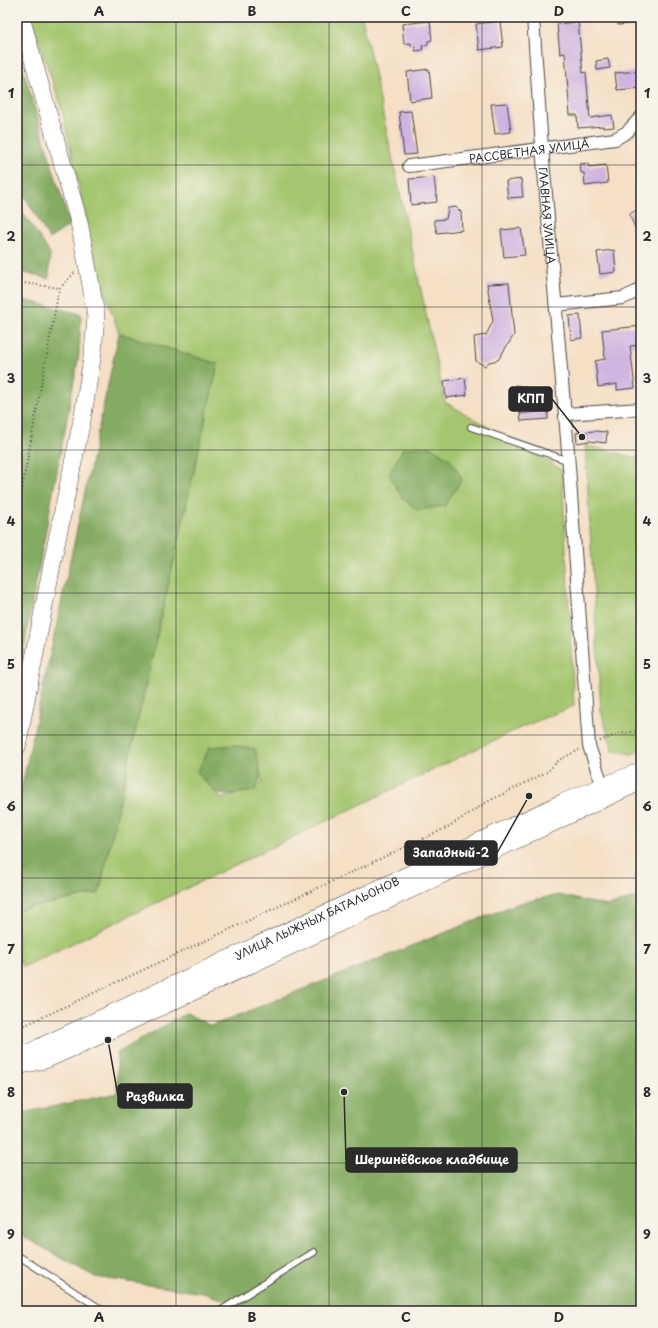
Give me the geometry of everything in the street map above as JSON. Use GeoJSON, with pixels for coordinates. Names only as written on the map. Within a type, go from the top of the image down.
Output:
{"type":"FeatureCollection","features":[{"type":"Feature","properties":{"kind":"main road"},"geometry":{"type":"LineString","coordinates":[[17,747],[53,559],[83,415],[93,352],[96,316],[79,222],[21,17]]}},
{"type":"Feature","properties":{"kind":"main road","name":"УЛИЦА ЛЫЖНЫХ БАТАЛЬОНОВ"},"geometry":{"type":"LineString","coordinates":[[17,1066],[45,1060],[98,1036],[604,792],[641,771]]}},
{"type":"Feature","properties":{"kind":"main road","name":"УЛИЦА ЛЫЖНЫХ БАТАЛЬОНОВ"},"geometry":{"type":"LineString","coordinates":[[17,1060],[40,1047],[564,802],[641,781]]}},
{"type":"Feature","properties":{"kind":"street","name":"ГЛАВНАЯ УЛИЦА"},"geometry":{"type":"LineString","coordinates":[[533,17],[542,148],[569,461],[589,746],[604,792]]}},
{"type":"Feature","properties":{"kind":"street","name":"РАССВЕТНАЯ УЛИЦА"},"geometry":{"type":"LineString","coordinates":[[409,166],[615,139],[627,132],[641,117]]}},
{"type":"Feature","properties":{"kind":"street"},"geometry":{"type":"LineString","coordinates":[[556,305],[623,298],[638,291],[641,287]]}},
{"type":"Feature","properties":{"kind":"street"},"geometry":{"type":"LineString","coordinates":[[565,414],[641,409]]}},
{"type":"Feature","properties":{"kind":"lane"},"geometry":{"type":"LineString","coordinates":[[471,427],[569,461]]}},
{"type":"Feature","properties":{"kind":"lane"},"geometry":{"type":"LineString","coordinates":[[220,1311],[314,1252]]}},
{"type":"Feature","properties":{"kind":"lane"},"geometry":{"type":"LineString","coordinates":[[17,1255],[104,1311]]}},
{"type":"Feature","properties":{"kind":"path"},"geometry":{"type":"LineString","coordinates":[[17,516],[59,288],[74,272],[87,265]]}},
{"type":"Feature","properties":{"kind":"path"},"geometry":{"type":"LineString","coordinates":[[17,282],[59,288]]}},
{"type":"Feature","properties":{"kind":"path"},"geometry":{"type":"LineString","coordinates":[[17,1029],[448,827],[487,802],[547,772]]}},
{"type":"Feature","properties":{"kind":"green space"},"geometry":{"type":"Polygon","coordinates":[[[30,17],[362,17],[445,402],[562,470],[574,706],[522,727],[23,967],[17,957],[17,910],[99,893],[218,364],[119,333],[99,276],[61,106],[30,17]],[[219,752],[202,779],[222,799],[263,782],[242,754],[219,752]]]}},
{"type":"Feature","properties":{"kind":"green space"},"geometry":{"type":"Polygon","coordinates":[[[17,49],[70,225],[49,239],[17,182],[17,49]]]}},
{"type":"Feature","properties":{"kind":"green space"},"geometry":{"type":"Polygon","coordinates":[[[17,204],[50,253],[49,279],[17,271],[17,204]]]}},
{"type":"Feature","properties":{"kind":"green space"},"geometry":{"type":"Polygon","coordinates":[[[17,298],[81,314],[79,355],[17,683],[17,298]]]}},
{"type":"Feature","properties":{"kind":"green space"},"geometry":{"type":"Polygon","coordinates":[[[119,333],[218,364],[99,893],[17,910],[17,809],[119,333]]]}},
{"type":"Feature","properties":{"kind":"green space"},"geometry":{"type":"Polygon","coordinates":[[[585,445],[641,459],[641,750],[632,754],[613,751],[601,711],[585,445]]]}},
{"type":"Feature","properties":{"kind":"green space"},"geometry":{"type":"Polygon","coordinates":[[[431,447],[450,459],[462,479],[445,506],[418,510],[403,499],[389,475],[403,448],[431,447]]]}},
{"type":"Feature","properties":{"kind":"green space"},"geometry":{"type":"Polygon","coordinates":[[[234,745],[255,749],[261,775],[255,791],[225,795],[214,791],[197,772],[210,747],[234,745]]]}},
{"type":"Feature","properties":{"kind":"green space"},"geometry":{"type":"Polygon","coordinates":[[[558,895],[607,906],[641,896],[641,1311],[251,1311],[249,1308],[203,1293],[95,1277],[17,1233],[17,1114],[117,1093],[117,1053],[186,1013],[211,1026],[519,903],[558,895]]]}},
{"type":"Feature","properties":{"kind":"building"},"geometry":{"type":"Polygon","coordinates":[[[617,17],[641,17],[641,23],[618,25],[617,17]]]}},
{"type":"Feature","properties":{"kind":"building"},"geometry":{"type":"Polygon","coordinates":[[[430,21],[432,40],[428,41],[428,45],[422,46],[423,50],[415,51],[415,46],[411,47],[411,43],[404,44],[402,24],[430,21]]]}},
{"type":"Feature","properties":{"kind":"building"},"geometry":{"type":"Polygon","coordinates":[[[500,21],[503,47],[479,50],[476,24],[500,21]]]}},
{"type":"Feature","properties":{"kind":"building"},"geometry":{"type":"Polygon","coordinates":[[[578,22],[583,73],[586,72],[590,118],[612,115],[614,127],[603,128],[603,126],[578,128],[577,115],[570,115],[565,53],[560,54],[557,24],[578,22]]]}},
{"type":"Feature","properties":{"kind":"building"},"geometry":{"type":"Polygon","coordinates":[[[608,59],[610,68],[597,70],[596,61],[608,59]]]}},
{"type":"Feature","properties":{"kind":"building"},"geometry":{"type":"Polygon","coordinates":[[[429,69],[432,98],[410,101],[407,72],[429,69]]]}},
{"type":"Feature","properties":{"kind":"building"},"geometry":{"type":"Polygon","coordinates":[[[641,71],[641,88],[617,90],[615,73],[641,71]]]}},
{"type":"Feature","properties":{"kind":"building"},"geometry":{"type":"Polygon","coordinates":[[[507,103],[511,132],[495,134],[491,104],[507,103]]]}},
{"type":"Feature","properties":{"kind":"building"},"geometry":{"type":"Polygon","coordinates":[[[411,111],[417,154],[404,155],[399,112],[411,111]]]}},
{"type":"Feature","properties":{"kind":"building"},"geometry":{"type":"Polygon","coordinates":[[[588,163],[589,167],[606,165],[608,183],[585,186],[584,173],[581,173],[580,164],[588,163]]]}},
{"type":"Feature","properties":{"kind":"building"},"geometry":{"type":"Polygon","coordinates":[[[434,177],[437,202],[411,205],[409,179],[434,177]]]}},
{"type":"Feature","properties":{"kind":"building"},"geometry":{"type":"Polygon","coordinates":[[[521,179],[523,197],[508,198],[506,181],[521,179]]]}},
{"type":"Feature","properties":{"kind":"building"},"geometry":{"type":"Polygon","coordinates":[[[456,207],[461,212],[462,230],[437,233],[434,220],[446,219],[448,208],[456,207]]]}},
{"type":"Feature","properties":{"kind":"building"},"geometry":{"type":"Polygon","coordinates":[[[641,208],[641,241],[629,214],[641,208]]]}},
{"type":"Feature","properties":{"kind":"building"},"geometry":{"type":"Polygon","coordinates":[[[521,228],[525,255],[504,257],[501,230],[521,228]]]}},
{"type":"Feature","properties":{"kind":"building"},"geometry":{"type":"Polygon","coordinates":[[[614,250],[616,272],[600,274],[597,252],[614,250]]]}},
{"type":"Feature","properties":{"kind":"building"},"geometry":{"type":"Polygon","coordinates":[[[509,283],[514,335],[498,360],[489,362],[485,366],[476,361],[474,337],[486,335],[493,321],[487,284],[509,283]]]}},
{"type":"Feature","properties":{"kind":"building"},"geometry":{"type":"Polygon","coordinates":[[[580,315],[582,338],[571,340],[569,316],[580,315]]]}},
{"type":"Feature","properties":{"kind":"building"},"geometry":{"type":"Polygon","coordinates":[[[641,326],[641,345],[630,346],[635,388],[617,390],[617,384],[598,387],[595,361],[605,359],[602,330],[641,326]]]}},
{"type":"Feature","properties":{"kind":"building"},"geometry":{"type":"Polygon","coordinates":[[[465,378],[467,395],[446,398],[444,381],[465,378]]]}},
{"type":"Feature","properties":{"kind":"building"},"geometry":{"type":"Polygon","coordinates":[[[515,385],[526,387],[530,390],[532,395],[520,414],[519,403],[510,395],[510,391],[515,385]]]}},
{"type":"Feature","properties":{"kind":"building"},"geometry":{"type":"Polygon","coordinates":[[[548,411],[548,419],[521,421],[520,414],[548,411]]]}},
{"type":"Feature","properties":{"kind":"building"},"geometry":{"type":"Polygon","coordinates":[[[594,431],[607,432],[606,443],[589,441],[577,443],[576,433],[594,431]]]}},
{"type":"Feature","properties":{"kind":"place","name":"КПП"},"geometry":{"type":"Point","coordinates":[582,437]}},
{"type":"Feature","properties":{"kind":"place","name":"Западный-2"},"geometry":{"type":"Point","coordinates":[529,796]}},
{"type":"Feature","properties":{"kind":"place","name":"Развилка"},"geometry":{"type":"Point","coordinates":[108,1040]}},
{"type":"Feature","properties":{"kind":"place","name":"Шершнёвское кладбище"},"geometry":{"type":"Point","coordinates":[344,1092]}}]}
